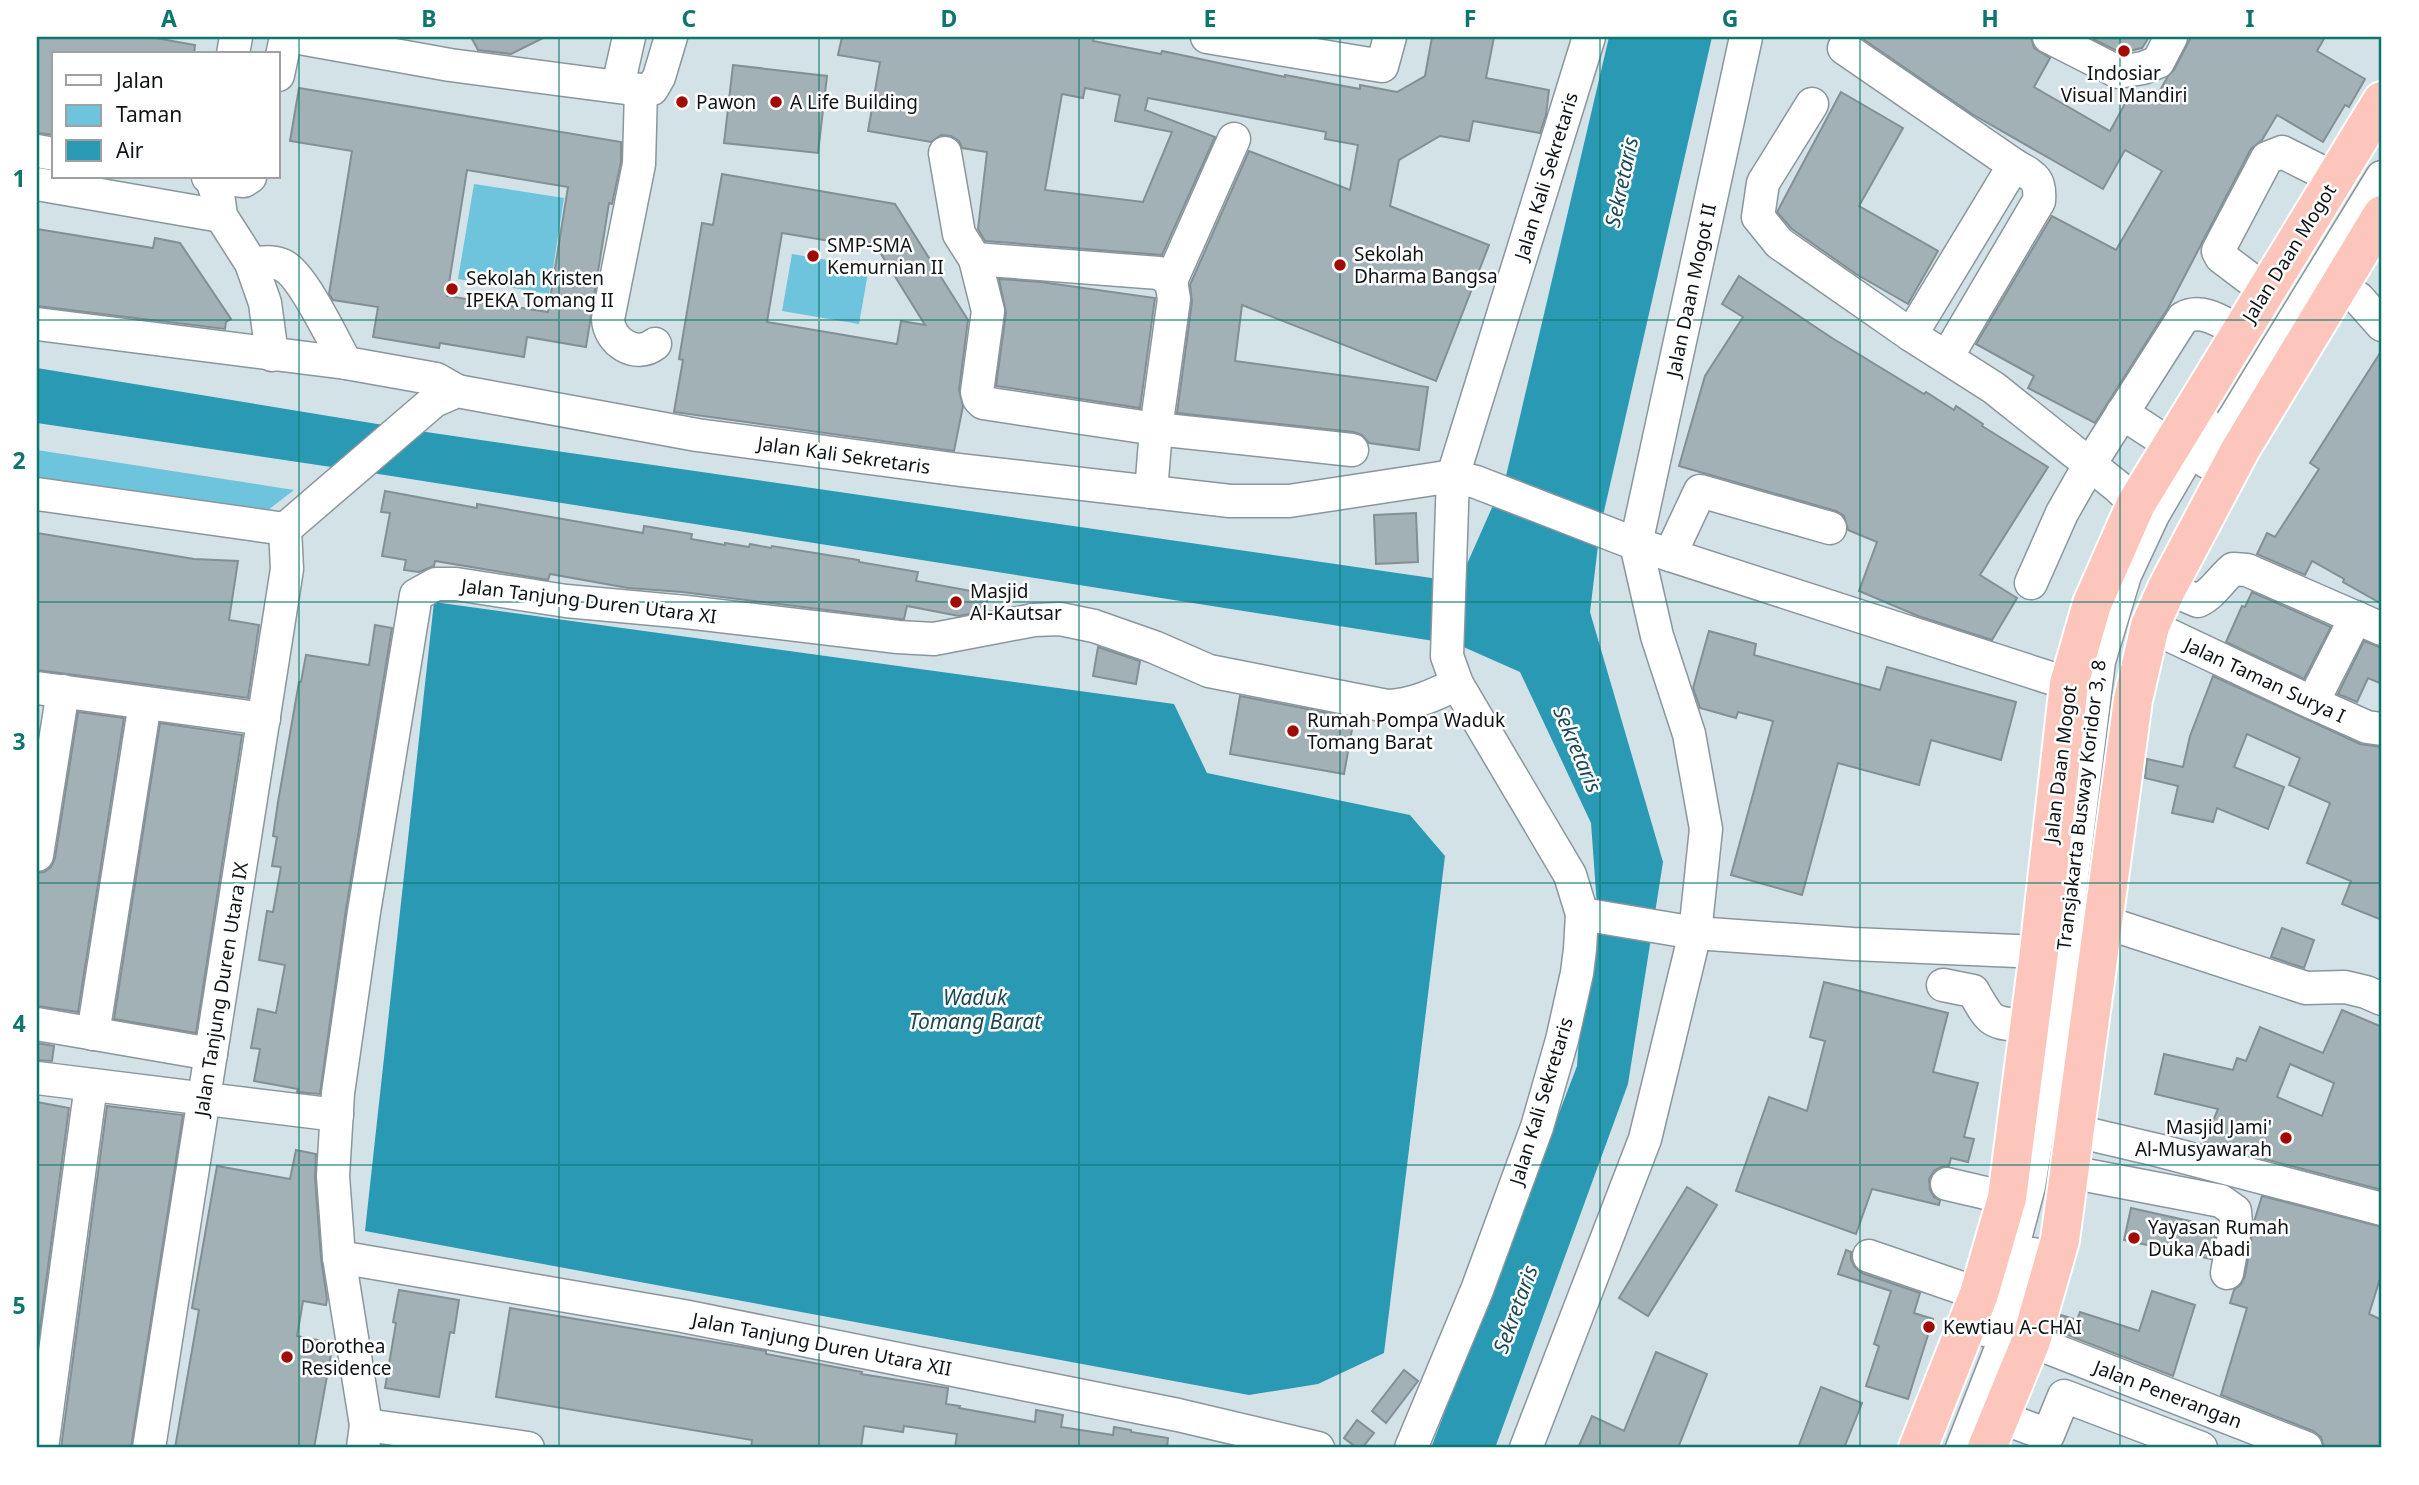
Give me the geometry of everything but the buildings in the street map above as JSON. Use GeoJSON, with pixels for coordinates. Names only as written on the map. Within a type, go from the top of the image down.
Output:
{"type":"FeatureCollection","features":[{"type":"Feature","properties":{"kind":"highway","name":"Jalan Daan Mogot"},"geometry":{"type":"LineString","coordinates":[[1918,1448],[1979,1294],[2007,1198],[2039,952],[2069,684],[2092,604],[2136,505],[2382,101]]}},
{"type":"Feature","properties":{"kind":"highway"},"geometry":{"type":"LineString","coordinates":[[1994,1432],[2031,1340],[2060,1240],[2133,700],[2150,626],[2167,588],[2240,450],[2382,215]]}},
{"type":"Feature","properties":{"kind":"street"},"geometry":{"type":"LineString","coordinates":[[280,66],[286,37]]}},
{"type":"Feature","properties":{"kind":"street"},"geometry":{"type":"LineString","coordinates":[[294,37],[444,51],[629,88],[652,89],[659,77],[671,37]]}},
{"type":"Feature","properties":{"kind":"street"},"geometry":{"type":"LineString","coordinates":[[629,37],[629,88],[639,164],[608,329],[611,335],[632,349],[649,349],[655,344]]}},
{"type":"Feature","properties":{"kind":"street"},"geometry":{"type":"LineString","coordinates":[[1207,37],[1382,66],[1390,37]]}},
{"type":"Feature","properties":{"kind":"street","name":"Jalan Kali Sekretaris"},"geometry":{"type":"LineString","coordinates":[[1411,1448],[1477,1290],[1537,1127],[1574,990],[1584,914],[1570,875],[1452,670],[1450,550],[1465,479],[1589,37]]}},
{"type":"Feature","properties":{"kind":"street","name":"Jalan Daan Mogot II"},"geometry":{"type":"LineString","coordinates":[[1626,540],[1746,37]]}},
{"type":"Feature","properties":{"kind":"street"},"geometry":{"type":"LineString","coordinates":[[2049,37],[2118,72],[2143,68],[2158,62],[2171,37]]}},
{"type":"Feature","properties":{"kind":"street"},"geometry":{"type":"LineString","coordinates":[[1844,48],[2034,177],[2040,188],[2039,201],[1947,358]]}},
{"type":"Feature","properties":{"kind":"street"},"geometry":{"type":"LineString","coordinates":[[1812,104],[1763,183],[1758,217],[1779,243],[1911,335],[1994,388],[2090,464],[2136,505]]}},
{"type":"Feature","properties":{"kind":"street","name":"Transjakarta Busway Koridor 3, 8"},"geometry":{"type":"LineString","coordinates":[[1938,1448],[2004,1280],[2029,1186],[2048,1068],[2093,696],[2112,613],[2125,575],[2154,515],[2226,390],[2382,134]]}},
{"type":"Feature","properties":{"kind":"street"},"geometry":{"type":"LineString","coordinates":[[1151,492],[1156,429],[1174,299],[1171,281],[1234,139]]}},
{"type":"Feature","properties":{"kind":"street"},"geometry":{"type":"LineString","coordinates":[[2266,291],[2221,257],[2218,251],[2267,158],[2282,152],[2316,169],[2333,182]]}},
{"type":"Feature","properties":{"kind":"street"},"geometry":{"type":"LineString","coordinates":[[945,153],[959,234],[975,259],[988,311],[977,392],[983,403],[1156,429],[1352,450]]}},
{"type":"Feature","properties":{"kind":"street"},"geometry":{"type":"LineString","coordinates":[[1911,335],[2014,165]]}},
{"type":"Feature","properties":{"kind":"street","name":"Transjakarta Busway Koridor 3, 8"},"geometry":{"type":"LineString","coordinates":[[1962,1448],[2022,1295],[2039,1229],[2057,1121],[2108,726],[2120,654],[2133,610],[2186,498],[2382,177]]}},
{"type":"Feature","properties":{"kind":"street"},"geometry":{"type":"LineString","coordinates":[[210,178],[219,201],[221,216],[251,263],[265,303],[272,355]]}},
{"type":"Feature","properties":{"kind":"street"},"geometry":{"type":"LineString","coordinates":[[218,178],[244,181],[248,178]]}},
{"type":"Feature","properties":{"kind":"street"},"geometry":{"type":"LineString","coordinates":[[37,184],[221,216]]}},
{"type":"Feature","properties":{"kind":"street"},"geometry":{"type":"LineString","coordinates":[[975,259],[1159,273],[1171,281]]}},
{"type":"Feature","properties":{"kind":"street"},"geometry":{"type":"LineString","coordinates":[[251,263],[271,262],[284,266],[300,283],[346,363]]}},
{"type":"Feature","properties":{"kind":"street"},"geometry":{"type":"LineString","coordinates":[[2339,287],[2358,298],[2382,325]]}},
{"type":"Feature","properties":{"kind":"street"},"geometry":{"type":"LineString","coordinates":[[2031,583],[2062,513],[2180,322],[2186,316],[2203,314],[2241,332]]}},
{"type":"Feature","properties":{"kind":"street","name":"Jalan Kali Sekretaris"},"geometry":{"type":"LineString","coordinates":[[37,324],[346,363],[436,379],[446,396],[697,435],[960,470],[1230,501],[1289,501],[1465,479]]}},
{"type":"Feature","properties":{"kind":"street"},"geometry":{"type":"LineString","coordinates":[[37,494],[289,526],[446,396]]}},
{"type":"Feature","properties":{"kind":"street"},"geometry":{"type":"LineString","coordinates":[[2122,413],[2171,445]]}},
{"type":"Feature","properties":{"kind":"street"},"geometry":{"type":"LineString","coordinates":[[1465,479],[1670,555],[2069,684]]}},
{"type":"Feature","properties":{"kind":"street"},"geometry":{"type":"LineString","coordinates":[[1670,555],[1700,491],[1830,528]]}},
{"type":"Feature","properties":{"kind":"street","name":"Jalan Tanjung Duren Utara IX"},"geometry":{"type":"LineString","coordinates":[[149,1448],[287,569],[289,526]]}},
{"type":"Feature","properties":{"kind":"street"},"geometry":{"type":"LineString","coordinates":[[1526,1448],[1645,1139],[1695,933],[1706,829],[1689,734],[1626,540]]}},
{"type":"Feature","properties":{"kind":"street"},"geometry":{"type":"LineString","coordinates":[[2167,588],[2197,601],[2205,598],[2233,569],[2247,570],[2369,623],[2320,688]]}},
{"type":"Feature","properties":{"kind":"street","name":"Jalan Tanjung Duren Utara XI"},"geometry":{"type":"LineString","coordinates":[[364,1437],[339,1257],[333,1176],[338,1093],[364,912],[416,595],[425,588],[436,584],[456,584],[566,601],[685,612],[898,638],[934,639],[1034,620],[1060,619],[1094,626],[1154,646],[1209,671],[1387,706],[1405,706],[1431,696],[1452,670]]}},
{"type":"Feature","properties":{"kind":"street","name":"Jalan Taman Surya I"},"geometry":{"type":"LineString","coordinates":[[2150,626],[2367,727],[2382,729]]}},
{"type":"Feature","properties":{"kind":"street"},"geometry":{"type":"LineString","coordinates":[[37,855],[50,690],[264,719]]}},
{"type":"Feature","properties":{"kind":"street"},"geometry":{"type":"LineString","coordinates":[[93,1034],[145,703]]}},
{"type":"Feature","properties":{"kind":"street"},"geometry":{"type":"LineString","coordinates":[[1584,914],[1695,933],[1853,944],[2039,952]]}},
{"type":"Feature","properties":{"kind":"street"},"geometry":{"type":"LineString","coordinates":[[2104,922],[2306,988],[2345,987],[2382,999]]}},
{"type":"Feature","properties":{"kind":"street"},"geometry":{"type":"LineString","coordinates":[[1943,985],[1973,991],[1989,1018],[1995,1022],[2029,1027]]}},
{"type":"Feature","properties":{"kind":"street"},"geometry":{"type":"LineString","coordinates":[[37,1024],[211,1054]]}},
{"type":"Feature","properties":{"kind":"street"},"geometry":{"type":"LineString","coordinates":[[37,1078],[337,1115]]}},
{"type":"Feature","properties":{"kind":"street"},"geometry":{"type":"LineString","coordinates":[[41,1448],[91,1085]]}},
{"type":"Feature","properties":{"kind":"street"},"geometry":{"type":"LineString","coordinates":[[2076,1131],[2382,1209]]}},
{"type":"Feature","properties":{"kind":"street"},"geometry":{"type":"LineString","coordinates":[[2070,1172],[2221,1201],[2235,1211],[2236,1224],[2227,1273]]}},
{"type":"Feature","properties":{"kind":"street"},"geometry":{"type":"LineString","coordinates":[[1947,1184],[2007,1198]]}},
{"type":"Feature","properties":{"kind":"street"},"geometry":{"type":"LineString","coordinates":[[1869,1256],[1979,1294]]}},
{"type":"Feature","properties":{"kind":"street","name":"Jalan Tanjung Duren Utara XII"},"geometry":{"type":"LineString","coordinates":[[339,1257],[710,1322],[1178,1415],[1309,1447]]}},
{"type":"Feature","properties":{"kind":"street","name":"Jalan Penerangan"},"geometry":{"type":"LineString","coordinates":[[2031,1340],[2306,1448]]}},
{"type":"Feature","properties":{"kind":"street"},"geometry":{"type":"LineString","coordinates":[[1994,1432],[2048,1435],[2064,1396],[2201,1448]]}},
{"type":"Feature","properties":{"kind":"street"},"geometry":{"type":"LineString","coordinates":[[364,1437],[528,1448]]}},
{"type":"Feature","properties":{"kind":"green space"},"geometry":{"type":"Polygon","coordinates":[[[474,184],[564,198],[549,294],[458,279],[474,184]]]}},
{"type":"Feature","properties":{"kind":"green space"},"geometry":{"type":"Polygon","coordinates":[[[792,254],[869,267],[859,324],[782,311],[792,254]]]}},
{"type":"Feature","properties":{"kind":"green space"},"geometry":{"type":"Polygon","coordinates":[[[37,450],[294,490],[263,514],[37,479],[37,450]]]}},
{"type":"Feature","properties":{"kind":"water","name":"Sekretaris"},"geometry":{"type":"Polygon","coordinates":[[[1609,37],[1712,37],[1600,529],[1590,612],[1663,862],[1628,1084],[1495,1448],[1431,1448],[1577,1066],[1581,1010],[1597,906],[1591,823],[1520,672],[1459,645],[385,475],[37,423],[37,368],[426,432],[1459,582],[1506,476],[1609,37]]]}},
{"type":"Feature","properties":{"kind":"water","name":"Waduk Tomang Barat"},"geometry":{"type":"Polygon","coordinates":[[[434,602],[1174,704],[1207,773],[1410,815],[1445,856],[1384,1353],[1318,1384],[1249,1395],[365,1231],[434,602]]]}},
{"type":"Feature","properties":{"kind":"place","name":"Indosiar Visual Mandiri"},"geometry":{"type":"Point","coordinates":[2124,51]}},
{"type":"Feature","properties":{"kind":"place","name":"Pawon"},"geometry":{"type":"Point","coordinates":[682,102]}},
{"type":"Feature","properties":{"kind":"place","name":"A Life Building"},"geometry":{"type":"Point","coordinates":[776,102]}},
{"type":"Feature","properties":{"kind":"place","name":"SMP-SMA Kemurnian II"},"geometry":{"type":"Point","coordinates":[813,256]}},
{"type":"Feature","properties":{"kind":"place","name":"Sekolah Dharma Bangsa"},"geometry":{"type":"Point","coordinates":[1340,265]}},
{"type":"Feature","properties":{"kind":"place","name":"Sekolah Kristen IPEKA Tomang II"},"geometry":{"type":"Point","coordinates":[452,289]}},
{"type":"Feature","properties":{"kind":"place","name":"Masjid Al-Kautsar"},"geometry":{"type":"Point","coordinates":[956,602]}},
{"type":"Feature","properties":{"kind":"place","name":"Rumah Pompa Waduk Tomang Barat"},"geometry":{"type":"Point","coordinates":[1293,731]}},
{"type":"Feature","properties":{"kind":"place","name":"Masjid Jami' Al-Musyawarah"},"geometry":{"type":"Point","coordinates":[2286,1138]}},
{"type":"Feature","properties":{"kind":"place","name":"Yayasan Rumah Duka Abadi"},"geometry":{"type":"Point","coordinates":[2134,1238]}},
{"type":"Feature","properties":{"kind":"place","name":"Kewtiau A-CHAI"},"geometry":{"type":"Point","coordinates":[1929,1327]}},
{"type":"Feature","properties":{"kind":"place","name":"Dorothea Residence"},"geometry":{"type":"Point","coordinates":[287,1357]}}]}
